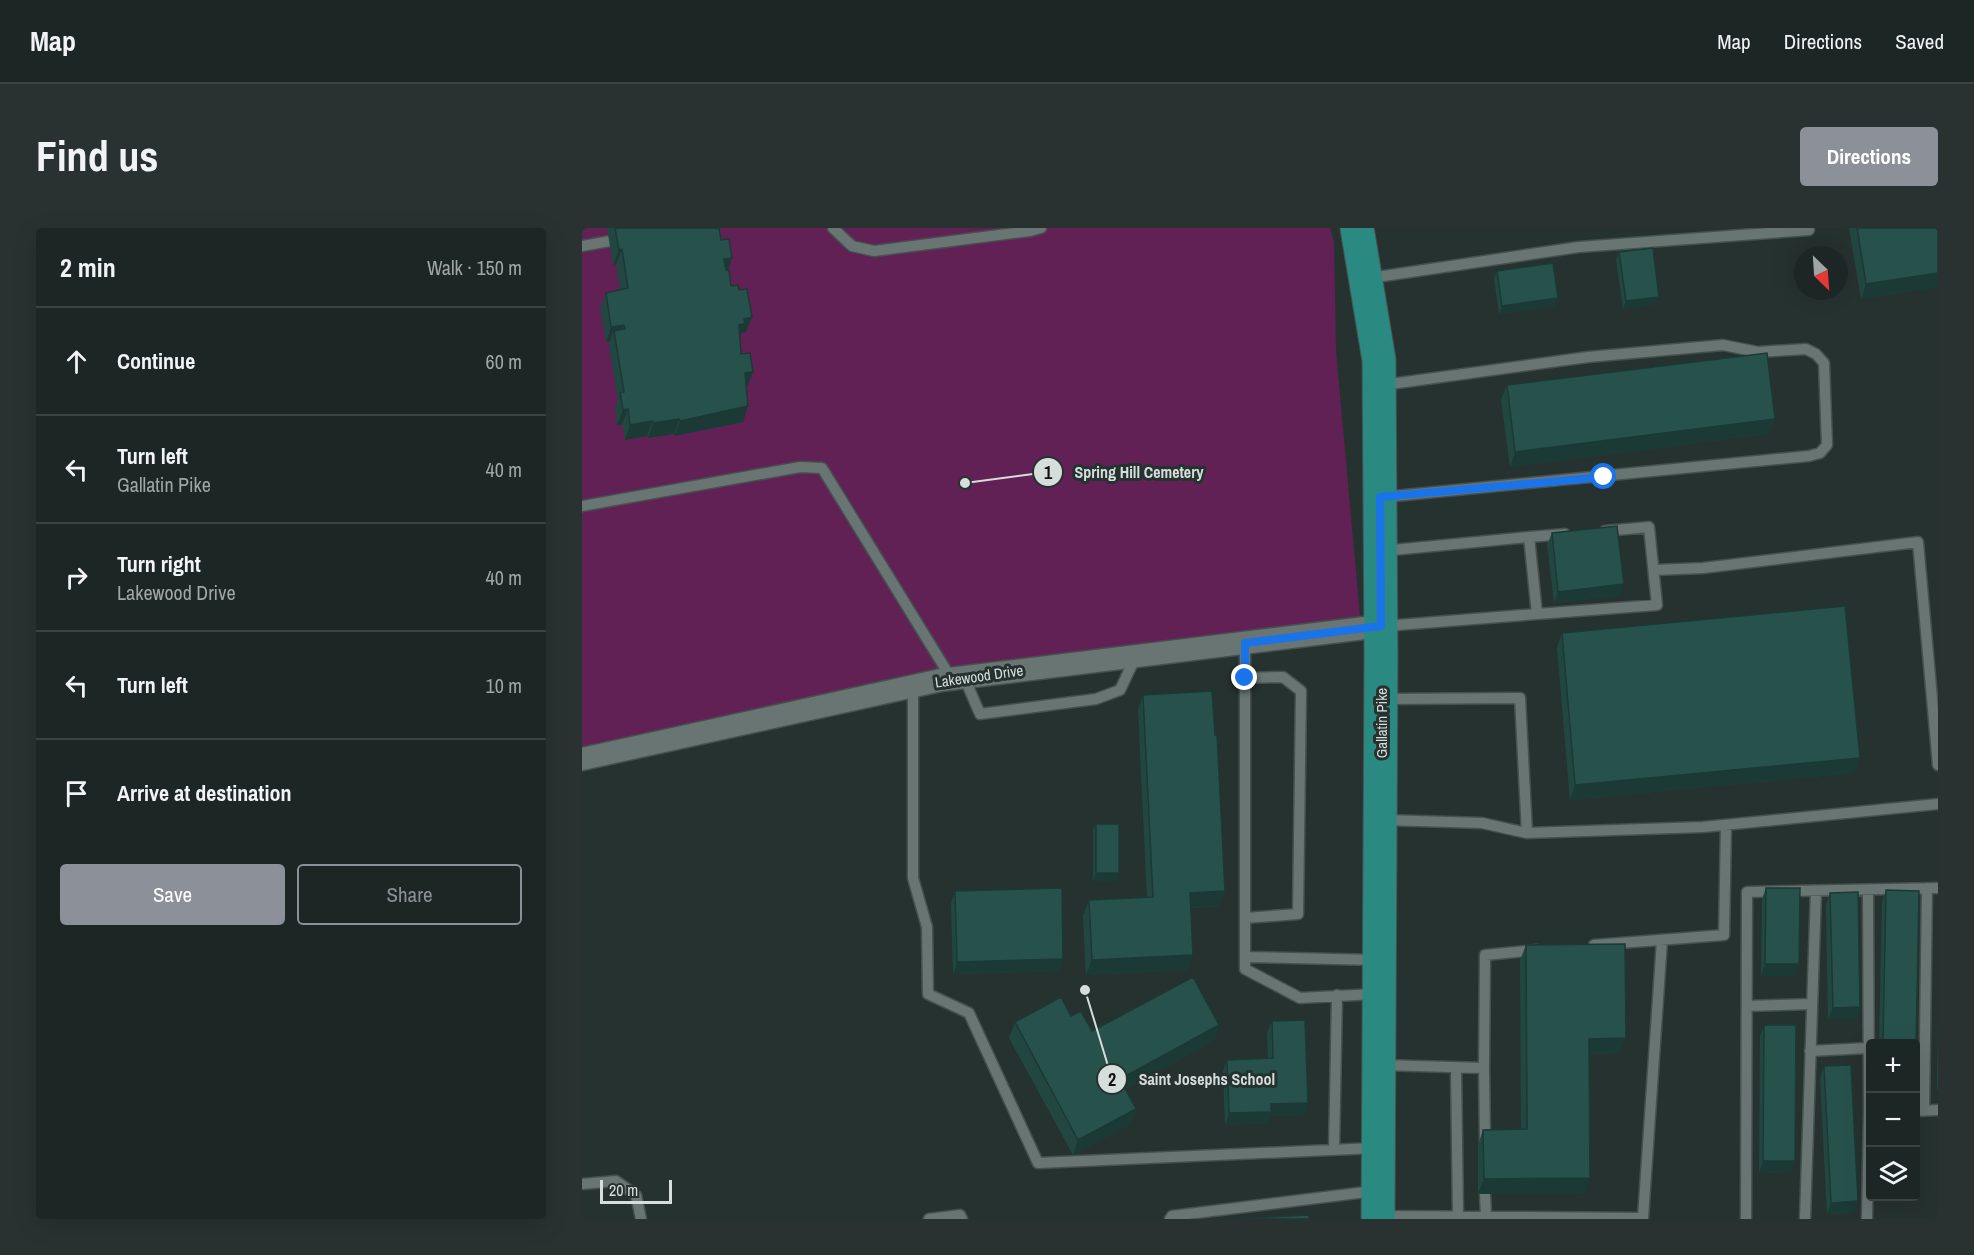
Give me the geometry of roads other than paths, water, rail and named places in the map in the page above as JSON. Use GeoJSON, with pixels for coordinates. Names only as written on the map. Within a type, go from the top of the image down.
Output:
{"type":"FeatureCollection","features":[{"type":"Feature","properties":{"kind":"main road","name":"Gallatin Pike"},"geometry":{"type":"LineString","coordinates":[[1357,228],[1379,360],[1380,385],[1378,1209]]}},
{"type":"Feature","properties":{"kind":"street","name":"Lakewood Drive"},"geometry":{"type":"LineString","coordinates":[[582,759],[957,678],[1381,626]]}},
{"type":"Feature","properties":{"kind":"lane"},"geometry":{"type":"LineString","coordinates":[[832,228],[852,246],[874,251],[1041,228]]}},
{"type":"Feature","properties":{"kind":"lane"},"geometry":{"type":"LineString","coordinates":[[1366,279],[1579,247],[1809,230]]}},
{"type":"Feature","properties":{"kind":"lane"},"geometry":{"type":"LineString","coordinates":[[582,246],[632,237]]}},
{"type":"Feature","properties":{"kind":"lane"},"geometry":{"type":"LineString","coordinates":[[1380,385],[1588,357],[1723,345],[1758,352],[1806,349],[1816,354],[1824,363],[1827,445],[1820,453],[1809,456],[1380,497]]}},
{"type":"Feature","properties":{"kind":"lane"},"geometry":{"type":"LineString","coordinates":[[582,506],[800,467],[822,468],[980,714],[1096,699],[1120,690],[1136,656]]}},
{"type":"Feature","properties":{"kind":"lane"},"geometry":{"type":"LineString","coordinates":[[1381,551],[1649,527],[1657,605],[1381,626]]}},
{"type":"Feature","properties":{"kind":"lane"},"geometry":{"type":"LineString","coordinates":[[1529,537],[1538,614]]}},
{"type":"Feature","properties":{"kind":"lane"},"geometry":{"type":"LineString","coordinates":[[1654,570],[1703,567],[1918,542],[1938,765]]}},
{"type":"Feature","properties":{"kind":"lane"},"geometry":{"type":"LineString","coordinates":[[1245,643],[1245,969],[1300,998],[1379,993]]}},
{"type":"Feature","properties":{"kind":"lane"},"geometry":{"type":"LineString","coordinates":[[1245,678],[1283,677],[1301,691],[1298,914],[1245,918]]}},
{"type":"Feature","properties":{"kind":"lane"},"geometry":{"type":"LineString","coordinates":[[913,687],[913,878],[927,927],[928,994],[969,1013],[1038,1163],[1378,1148]]}},
{"type":"Feature","properties":{"kind":"lane"},"geometry":{"type":"LineString","coordinates":[[1381,699],[1520,698],[1527,833]]}},
{"type":"Feature","properties":{"kind":"lane"},"geometry":{"type":"LineString","coordinates":[[1380,820],[1482,823],[1527,833],[1726,825],[1938,804]]}},
{"type":"Feature","properties":{"kind":"lane"},"geometry":{"type":"LineString","coordinates":[[1588,946],[1724,935],[1726,825]]}},
{"type":"Feature","properties":{"kind":"lane"},"geometry":{"type":"LineString","coordinates":[[1746,1219],[1748,892],[1932,888],[1920,1111],[1938,1110]]}},
{"type":"Feature","properties":{"kind":"lane"},"geometry":{"type":"LineString","coordinates":[[1868,890],[1868,1039]]}},
{"type":"Feature","properties":{"kind":"lane"},"geometry":{"type":"LineString","coordinates":[[1805,1219],[1816,891]]}},
{"type":"Feature","properties":{"kind":"lane"},"geometry":{"type":"LineString","coordinates":[[1170,1219],[1172,1216],[1378,1209],[1458,1216],[1645,1218],[1662,940]]}},
{"type":"Feature","properties":{"kind":"lane"},"geometry":{"type":"LineString","coordinates":[[1485,1145],[1485,955],[1554,949]]}},
{"type":"Feature","properties":{"kind":"lane"},"geometry":{"type":"LineString","coordinates":[[1245,957],[1379,961]]}},
{"type":"Feature","properties":{"kind":"lane"},"geometry":{"type":"LineString","coordinates":[[1334,1150],[1337,995]]}},
{"type":"Feature","properties":{"kind":"lane"},"geometry":{"type":"LineString","coordinates":[[1747,1006],[1812,1004]]}},
{"type":"Feature","properties":{"kind":"lane"},"geometry":{"type":"LineString","coordinates":[[1810,1051],[1866,1048]]}},
{"type":"Feature","properties":{"kind":"lane"},"geometry":{"type":"LineString","coordinates":[[1378,1065],[1484,1068]]}},
{"type":"Feature","properties":{"kind":"lane"},"geometry":{"type":"LineString","coordinates":[[1456,1068],[1458,1216]]}},
{"type":"Feature","properties":{"kind":"lane"},"geometry":{"type":"LineString","coordinates":[[1867,1219],[1869,1147]]}},
{"type":"Feature","properties":{"kind":"lane"},"geometry":{"type":"LineString","coordinates":[[582,1184],[616,1181],[636,1195],[641,1219]]}},
{"type":"Feature","properties":{"kind":"lane"},"geometry":{"type":"LineString","coordinates":[[1485,1194],[1486,1216]]}},
{"type":"Feature","properties":{"kind":"lane"},"geometry":{"type":"LineString","coordinates":[[928,1219],[960,1215],[962,1219]]}},
{"type":"Feature","properties":{"kind":"place","name":"Spring Hill Cemetery"},"geometry":{"type":"Point","coordinates":[965,483]}},
{"type":"Feature","properties":{"kind":"place","name":"Saint Josephs School"},"geometry":{"type":"Point","coordinates":[1085,990]}}]}
